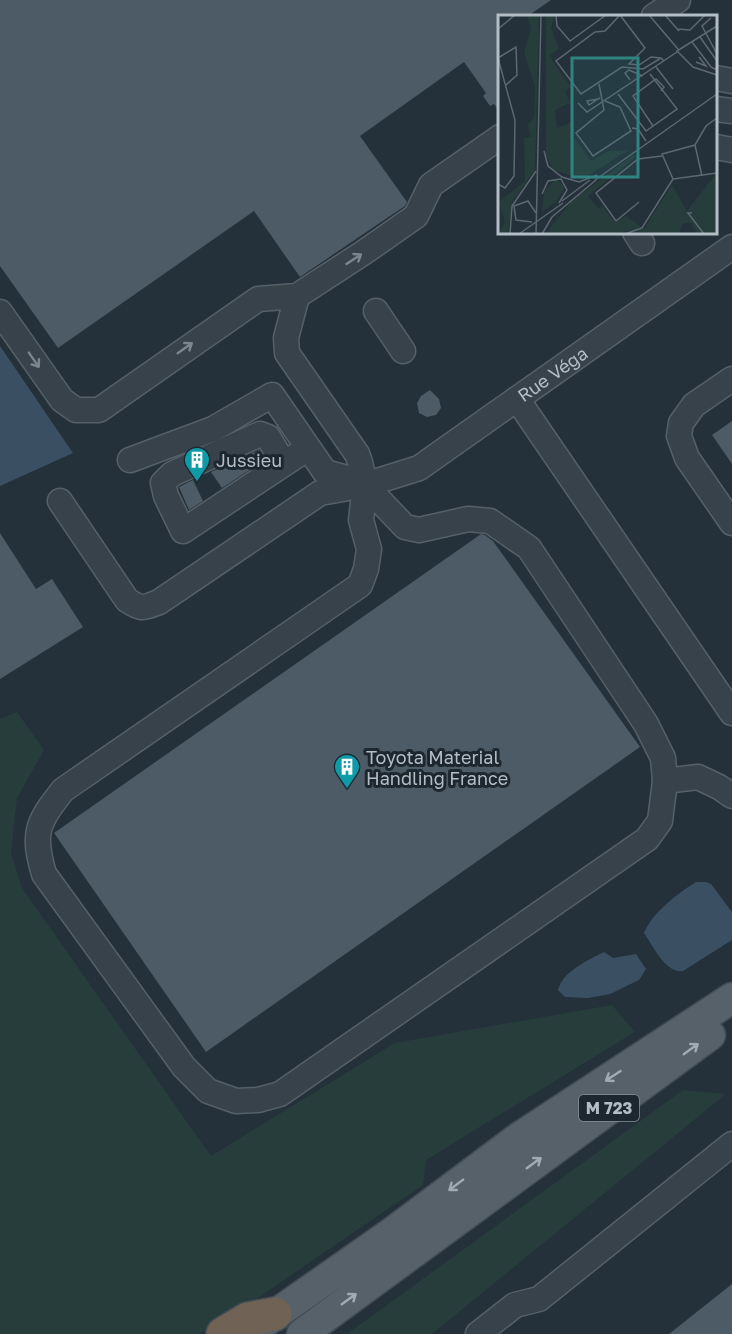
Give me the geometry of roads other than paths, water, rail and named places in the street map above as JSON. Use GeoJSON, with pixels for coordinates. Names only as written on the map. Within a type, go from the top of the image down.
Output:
{"type":"FeatureCollection","features":[{"type":"Feature","properties":{"kind":"highway"},"geometry":{"type":"LineString","coordinates":[[223,1334],[248,1319],[275,1314]]}},
{"type":"Feature","properties":{"kind":"main road","name":"M 723"},"geometry":{"type":"LineString","coordinates":[[248,1334],[393,1233],[520,1137],[732,998]]}},
{"type":"Feature","properties":{"kind":"main road","name":"M 723"},"geometry":{"type":"LineString","coordinates":[[302,1334],[732,1019]]}},
{"type":"Feature","properties":{"kind":"street"},"geometry":{"type":"LineString","coordinates":[[656,15],[678,0]]}},
{"type":"Feature","properties":{"kind":"street"},"geometry":{"type":"LineString","coordinates":[[717,78],[732,81]]}},
{"type":"Feature","properties":{"kind":"street"},"geometry":{"type":"LineString","coordinates":[[717,109],[732,111]]}},
{"type":"Feature","properties":{"kind":"street"},"geometry":{"type":"LineString","coordinates":[[0,312],[62,400],[76,410],[99,410],[258,298],[297,296],[416,216],[431,185],[498,138]]}},
{"type":"Feature","properties":{"kind":"street"},"geometry":{"type":"LineString","coordinates":[[717,147],[732,150]]}},
{"type":"Feature","properties":{"kind":"street","name":"Rue Véga"},"geometry":{"type":"LineString","coordinates":[[60,501],[127,600],[138,608],[144,608],[159,602],[320,493],[365,484],[419,468],[732,247]]}},
{"type":"Feature","properties":{"kind":"street"},"geometry":{"type":"LineString","coordinates":[[130,460],[213,429],[272,395],[324,472],[365,484],[410,530],[468,519],[490,521],[529,548],[646,724],[663,758],[665,781],[660,821],[647,839],[280,1094],[249,1102],[236,1101],[208,1091],[184,1067],[44,874],[38,852],[38,836],[43,815],[63,790],[360,585],[366,569],[369,549],[362,520],[365,484],[357,454],[287,352],[285,338],[297,296]]}},
{"type":"Feature","properties":{"kind":"street"},"geometry":{"type":"LineString","coordinates":[[376,311],[403,351]]}},
{"type":"Feature","properties":{"kind":"street"},"geometry":{"type":"LineString","coordinates":[[732,379],[694,405],[681,423],[679,436],[687,458],[732,523]]}},
{"type":"Feature","properties":{"kind":"street"},"geometry":{"type":"LineString","coordinates":[[517,399],[732,713]]}},
{"type":"Feature","properties":{"kind":"street"},"geometry":{"type":"LineString","coordinates":[[284,464],[268,437],[260,434],[172,474],[163,483],[166,496],[183,531],[284,464],[308,448]]}},
{"type":"Feature","properties":{"kind":"street"},"geometry":{"type":"LineString","coordinates":[[665,781],[698,777],[719,786],[732,796]]}},
{"type":"Feature","properties":{"kind":"street"},"geometry":{"type":"LineString","coordinates":[[478,1334],[515,1305],[538,1299],[732,1143]]}},
{"type":"Feature","properties":{"kind":"water"},"geometry":{"type":"Polygon","coordinates":[[[0,346],[73,453],[0,486],[0,346]]]}},
{"type":"Feature","properties":{"kind":"water"},"geometry":{"type":"Polygon","coordinates":[[[696,882],[711,884],[732,912],[732,940],[683,971],[677,971],[660,958],[644,933],[659,911],[696,882]]]}},
{"type":"Feature","properties":{"kind":"water"},"geometry":{"type":"Polygon","coordinates":[[[604,952],[613,958],[636,954],[646,969],[639,980],[610,994],[588,998],[565,997],[558,990],[570,972],[604,952]]]}},
{"type":"Feature","properties":{"kind":"place","name":"Jussieu"},"geometry":{"type":"Point","coordinates":[197,483]}},
{"type":"Feature","properties":{"kind":"place","name":"Toyota Material Handling France"},"geometry":{"type":"Point","coordinates":[347,790]}}]}
